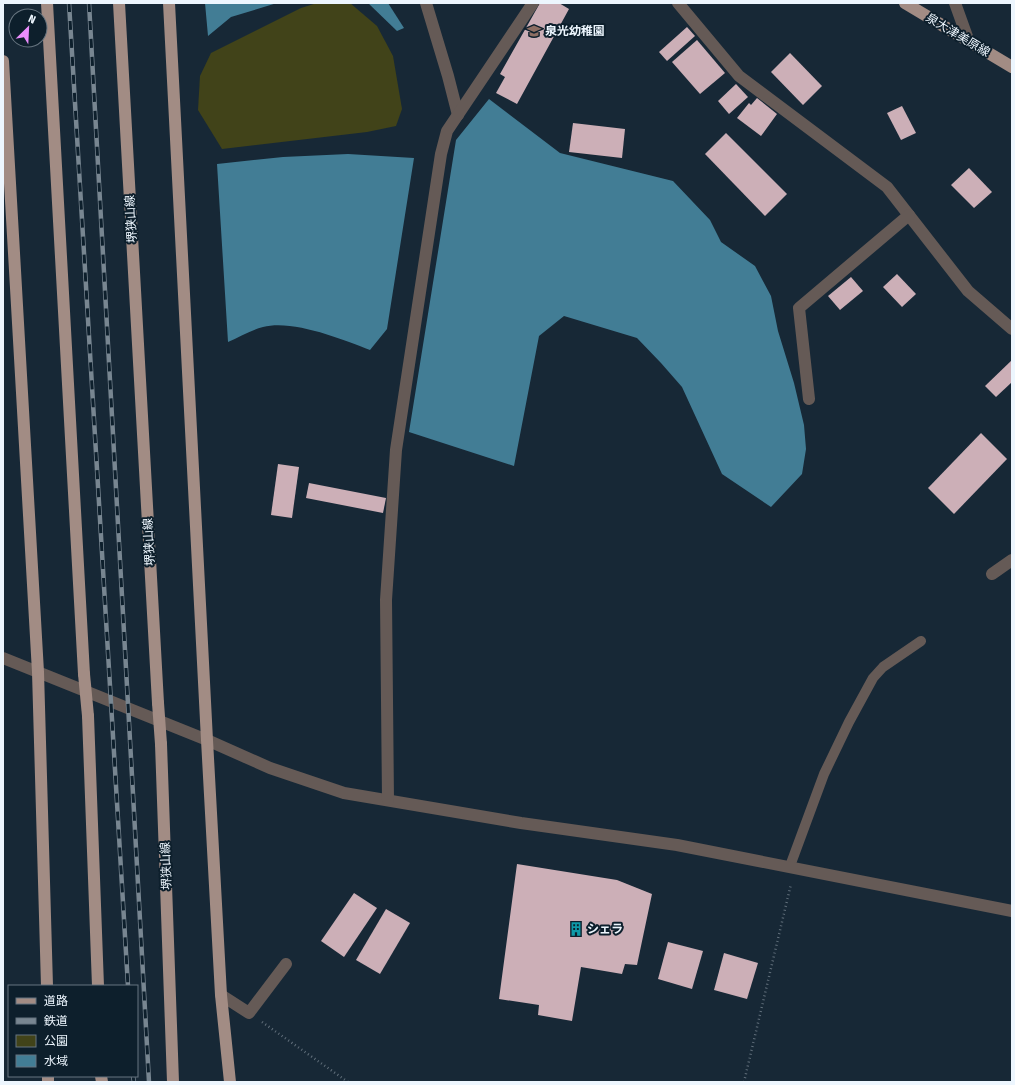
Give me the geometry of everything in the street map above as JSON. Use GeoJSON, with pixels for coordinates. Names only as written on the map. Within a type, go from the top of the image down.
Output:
{"type":"FeatureCollection","features":[{"type":"Feature","properties":{"kind":"main road"},"geometry":{"type":"LineString","coordinates":[[47,3],[84,674],[88,716],[98,985]]}},
{"type":"Feature","properties":{"kind":"main road","name":"堺狭山線"},"geometry":{"type":"LineString","coordinates":[[119,3],[161,744],[174,1082]]}},
{"type":"Feature","properties":{"kind":"main road"},"geometry":{"type":"LineString","coordinates":[[169,3],[207,740],[222,995],[230,1082]]}},
{"type":"Feature","properties":{"kind":"main road","name":"泉大津美原線"},"geometry":{"type":"LineString","coordinates":[[905,3],[1012,67]]}},
{"type":"Feature","properties":{"kind":"main road"},"geometry":{"type":"LineString","coordinates":[[3,61],[38,672],[47,985]]}},
{"type":"Feature","properties":{"kind":"street"},"geometry":{"type":"LineString","coordinates":[[426,3],[458,115]]}},
{"type":"Feature","properties":{"kind":"street"},"geometry":{"type":"LineString","coordinates":[[388,800],[386,600],[396,450],[441,154],[447,131],[533,3]]}},
{"type":"Feature","properties":{"kind":"street"},"geometry":{"type":"LineString","coordinates":[[678,3],[739,76],[888,187],[968,291],[1012,329]]}},
{"type":"Feature","properties":{"kind":"street"},"geometry":{"type":"LineString","coordinates":[[955,3],[969,42]]}},
{"type":"Feature","properties":{"kind":"street"},"geometry":{"type":"LineString","coordinates":[[809,399],[799,308],[909,215]]}},
{"type":"Feature","properties":{"kind":"street"},"geometry":{"type":"LineString","coordinates":[[992,574],[1012,560]]}},
{"type":"Feature","properties":{"kind":"street"},"geometry":{"type":"LineString","coordinates":[[3,658],[207,740],[270,768],[344,793],[521,823],[677,845],[1012,911]]}},
{"type":"Feature","properties":{"kind":"street"},"geometry":{"type":"LineString","coordinates":[[222,995],[249,1013],[286,964]]}},
{"type":"Feature","properties":{"kind":"lane"},"geometry":{"type":"LineString","coordinates":[[793,867],[824,774],[849,722],[873,678],[882,667],[921,641]]}},
{"type":"Feature","properties":{"kind":"path"},"geometry":{"type":"LineString","coordinates":[[744,1082],[793,867]]}},
{"type":"Feature","properties":{"kind":"path"},"geometry":{"type":"LineString","coordinates":[[249,1013],[348,1082]]}},
{"type":"Feature","properties":{"kind":"green space"},"geometry":{"type":"Polygon","coordinates":[[[317,3],[350,3],[377,26],[393,56],[402,109],[396,126],[367,132],[222,149],[198,110],[200,76],[211,53],[301,8],[317,3]]]}},
{"type":"Feature","properties":{"kind":"water"},"geometry":{"type":"Polygon","coordinates":[[[205,3],[277,3],[231,17],[208,36],[205,3]]]}},
{"type":"Feature","properties":{"kind":"water"},"geometry":{"type":"Polygon","coordinates":[[[368,3],[388,3],[404,28],[397,31],[368,3]]]}},
{"type":"Feature","properties":{"kind":"water"},"geometry":{"type":"Polygon","coordinates":[[[489,99],[560,153],[673,181],[710,220],[721,242],[755,266],[771,296],[778,331],[794,383],[804,425],[806,449],[802,474],[771,507],[722,474],[682,387],[637,338],[564,316],[539,336],[514,466],[409,432],[456,140],[489,99]]]}},
{"type":"Feature","properties":{"kind":"water"},"geometry":{"type":"Polygon","coordinates":[[[348,154],[414,158],[387,329],[370,350],[317,331],[275,325],[263,327],[228,342],[217,164],[283,157],[348,154]]]}},
{"type":"Feature","properties":{"kind":"building"},"geometry":{"type":"Polygon","coordinates":[[[540,3],[559,3],[569,9],[517,104],[496,93],[505,77],[500,74],[540,3]]]}},
{"type":"Feature","properties":{"kind":"building"},"geometry":{"type":"Polygon","coordinates":[[[687,27],[695,36],[667,61],[659,52],[687,27]]]}},
{"type":"Feature","properties":{"kind":"building"},"geometry":{"type":"Polygon","coordinates":[[[697,40],[725,73],[700,94],[672,62],[697,40]]]}},
{"type":"Feature","properties":{"kind":"building"},"geometry":{"type":"Polygon","coordinates":[[[790,53],[822,86],[803,105],[771,72],[790,53]]]}},
{"type":"Feature","properties":{"kind":"building"},"geometry":{"type":"Polygon","coordinates":[[[736,84],[748,97],[729,114],[718,101],[736,84]]]}},
{"type":"Feature","properties":{"kind":"building"},"geometry":{"type":"Polygon","coordinates":[[[757,98],[777,114],[761,136],[737,118],[749,103],[751,105],[757,98]]]}},
{"type":"Feature","properties":{"kind":"building"},"geometry":{"type":"Polygon","coordinates":[[[902,106],[916,133],[901,140],[887,113],[902,106]]]}},
{"type":"Feature","properties":{"kind":"building"},"geometry":{"type":"Polygon","coordinates":[[[573,123],[625,129],[622,158],[569,152],[573,123]]]}},
{"type":"Feature","properties":{"kind":"building"},"geometry":{"type":"Polygon","coordinates":[[[726,133],[787,194],[765,216],[705,154],[726,133]]]}},
{"type":"Feature","properties":{"kind":"building"},"geometry":{"type":"Polygon","coordinates":[[[969,168],[992,192],[974,208],[951,185],[969,168]]]}},
{"type":"Feature","properties":{"kind":"building"},"geometry":{"type":"Polygon","coordinates":[[[897,274],[916,294],[902,307],[883,287],[897,274]]]}},
{"type":"Feature","properties":{"kind":"building"},"geometry":{"type":"Polygon","coordinates":[[[851,277],[863,291],[840,310],[828,296],[851,277]]]}},
{"type":"Feature","properties":{"kind":"building"},"geometry":{"type":"Polygon","coordinates":[[[1012,360],[1012,382],[996,397],[985,386],[1012,360]]]}},
{"type":"Feature","properties":{"kind":"building"},"geometry":{"type":"Polygon","coordinates":[[[981,433],[1007,459],[954,514],[928,488],[981,433]]]}},
{"type":"Feature","properties":{"kind":"building"},"geometry":{"type":"Polygon","coordinates":[[[278,464],[299,467],[292,518],[271,515],[278,464]]]}},
{"type":"Feature","properties":{"kind":"building"},"geometry":{"type":"Polygon","coordinates":[[[309,483],[386,498],[383,513],[306,498],[309,483]]]}},
{"type":"Feature","properties":{"kind":"building","name":"シェラ"},"geometry":{"type":"Polygon","coordinates":[[[517,864],[617,880],[652,894],[637,965],[625,964],[622,974],[581,967],[572,1021],[538,1015],[539,1005],[499,999],[517,864]]]}},
{"type":"Feature","properties":{"kind":"building"},"geometry":{"type":"Polygon","coordinates":[[[354,893],[377,908],[344,957],[321,941],[354,893]]]}},
{"type":"Feature","properties":{"kind":"building"},"geometry":{"type":"Polygon","coordinates":[[[386,909],[410,923],[380,974],[356,960],[386,909]]]}},
{"type":"Feature","properties":{"kind":"building"},"geometry":{"type":"Polygon","coordinates":[[[668,942],[703,951],[692,989],[658,979],[668,942]]]}},
{"type":"Feature","properties":{"kind":"building"},"geometry":{"type":"Polygon","coordinates":[[[724,953],[758,963],[747,999],[714,990],[724,953]]]}},
{"type":"Feature","properties":{"kind":"railway"},"geometry":{"type":"LineString","coordinates":[[69,3],[128,985]]}},
{"type":"Feature","properties":{"kind":"railway"},"geometry":{"type":"LineString","coordinates":[[89,3],[149,1082]]}},
{"type":"Feature","properties":{"kind":"railway"},"geometry":{"type":"LineString","coordinates":[[133,1077],[134,1082]]}},
{"type":"Feature","properties":{"kind":"place","name":"泉光幼稚園"},"geometry":{"type":"Point","coordinates":[534,31]}},
{"type":"Feature","properties":{"kind":"place","name":"シェラ"},"geometry":{"type":"Point","coordinates":[576,929]}}]}
